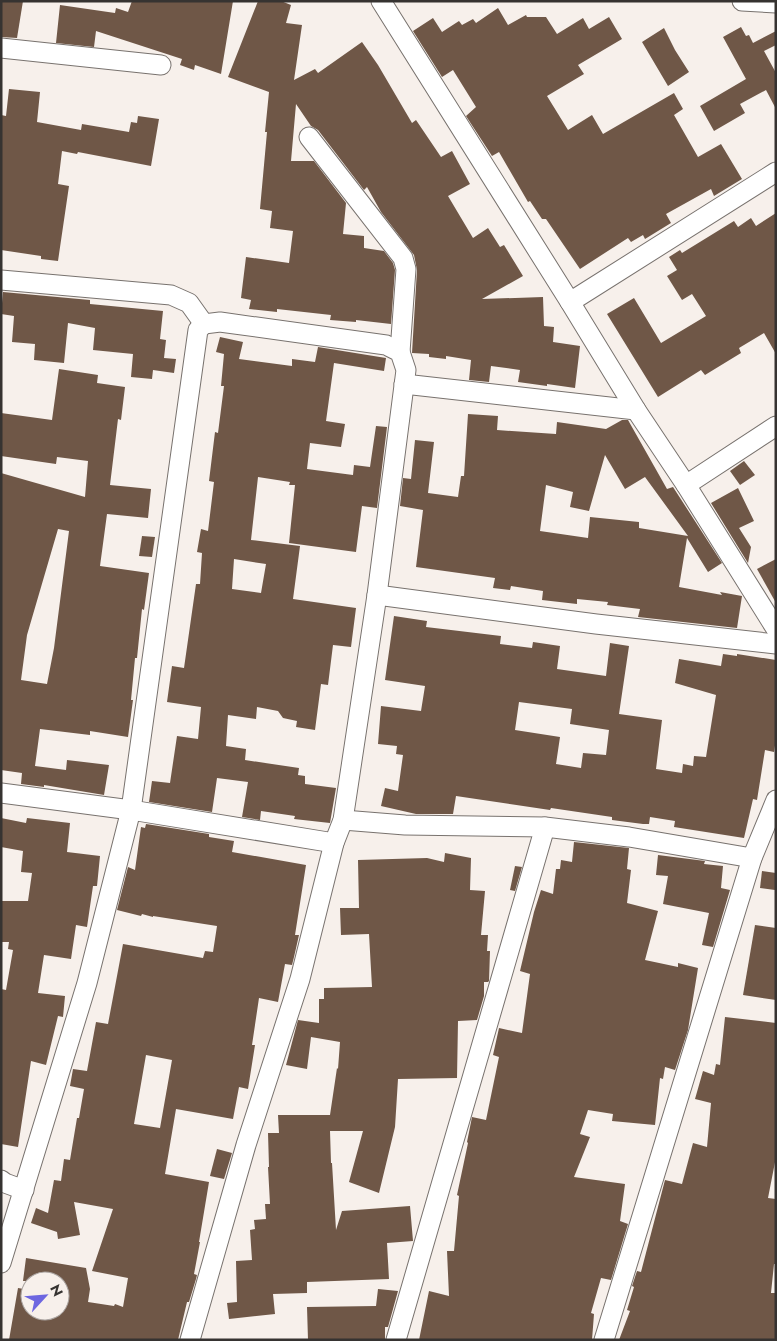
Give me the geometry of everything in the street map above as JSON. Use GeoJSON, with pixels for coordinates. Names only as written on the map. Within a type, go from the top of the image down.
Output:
{"type":"FeatureCollection","features":[{"type":"Feature","properties":{"kind":"street"},"geometry":{"type":"LineString","coordinates":[[381,1],[636,410],[686,485],[776,629]]}},
{"type":"Feature","properties":{"kind":"street"},"geometry":{"type":"LineString","coordinates":[[742,1],[776,3]]}},
{"type":"Feature","properties":{"kind":"street"},"geometry":{"type":"LineString","coordinates":[[1,48],[161,65]]}},
{"type":"Feature","properties":{"kind":"street"},"geometry":{"type":"LineString","coordinates":[[190,1340],[246,1145],[300,979],[334,843],[343,820],[377,595],[406,370],[400,352],[406,269],[403,258],[308,137]]}},
{"type":"Feature","properties":{"kind":"street"},"geometry":{"type":"LineString","coordinates":[[570,302],[776,172]]}},
{"type":"Feature","properties":{"kind":"street"},"geometry":{"type":"LineString","coordinates":[[1,280],[171,295],[189,303],[204,324]]}},
{"type":"Feature","properties":{"kind":"street"},"geometry":{"type":"LineString","coordinates":[[1,1263],[87,983],[131,810],[198,330],[204,324],[220,322],[386,345],[400,352]]}},
{"type":"Feature","properties":{"kind":"street"},"geometry":{"type":"LineString","coordinates":[[404,384],[636,410]]}},
{"type":"Feature","properties":{"kind":"street"},"geometry":{"type":"LineString","coordinates":[[686,485],[776,426]]}},
{"type":"Feature","properties":{"kind":"street"},"geometry":{"type":"LineString","coordinates":[[377,595],[596,624],[776,644]]}},
{"type":"Feature","properties":{"kind":"street"},"geometry":{"type":"LineString","coordinates":[[1,793],[131,810],[334,843]]}},
{"type":"Feature","properties":{"kind":"street"},"geometry":{"type":"LineString","coordinates":[[604,1340],[752,858],[769,842],[776,800]]}},
{"type":"Feature","properties":{"kind":"street"},"geometry":{"type":"LineString","coordinates":[[343,820],[405,825],[545,827],[629,837],[752,858]]}},
{"type":"Feature","properties":{"kind":"street"},"geometry":{"type":"LineString","coordinates":[[396,1340],[545,827]]}},
{"type":"Feature","properties":{"kind":"street"},"geometry":{"type":"LineString","coordinates":[[1,1180],[24,1190]]}},
{"type":"Feature","properties":{"kind":"building"},"geometry":{"type":"Polygon","coordinates":[[[1,1],[23,1],[17,38],[1,37],[1,1]]]}},
{"type":"Feature","properties":{"kind":"building"},"geometry":{"type":"Polygon","coordinates":[[[132,1],[233,1],[221,74],[195,65],[194,70],[180,65],[182,59],[96,31],[94,47],[56,43],[60,5],[115,13],[116,8],[128,12],[132,1]]]}},
{"type":"Feature","properties":{"kind":"building"},"geometry":{"type":"Polygon","coordinates":[[[258,1],[281,1],[291,5],[286,23],[302,25],[294,80],[315,69],[318,73],[362,42],[378,65],[412,123],[416,120],[441,157],[452,151],[470,184],[448,196],[473,238],[488,228],[500,247],[504,245],[523,276],[482,299],[543,297],[544,326],[554,327],[553,342],[580,346],[575,388],[518,382],[520,370],[491,366],[489,382],[469,380],[471,360],[446,356],[446,359],[429,357],[429,354],[412,353],[417,270],[414,255],[381,212],[367,187],[364,190],[318,130],[311,126],[296,104],[291,161],[314,161],[346,203],[343,234],[364,236],[364,248],[384,251],[393,263],[395,270],[391,324],[356,320],[356,322],[330,320],[331,315],[277,309],[277,312],[249,309],[251,300],[241,298],[246,257],[289,263],[293,231],[270,228],[272,211],[260,209],[269,92],[228,77],[258,1]]]}},
{"type":"Feature","properties":{"kind":"building"},"geometry":{"type":"Polygon","coordinates":[[[498,8],[508,25],[526,15],[527,17],[546,17],[557,34],[583,18],[589,29],[609,17],[622,39],[578,65],[584,74],[547,96],[568,130],[592,115],[603,134],[674,93],[683,109],[674,115],[698,157],[721,144],[742,179],[714,196],[711,189],[666,214],[671,223],[645,239],[643,235],[631,242],[628,238],[580,269],[546,219],[542,219],[530,201],[528,202],[499,152],[492,156],[466,116],[476,107],[453,70],[442,77],[413,31],[433,18],[442,32],[459,21],[462,25],[473,19],[476,23],[498,8]]]}},
{"type":"Feature","properties":{"kind":"building"},"geometry":{"type":"Polygon","coordinates":[[[741,27],[746,36],[749,35],[753,43],[776,31],[776,45],[764,51],[776,73],[776,109],[766,90],[740,104],[745,113],[714,131],[700,106],[746,79],[723,37],[741,27]]]}},
{"type":"Feature","properties":{"kind":"building"},"geometry":{"type":"Polygon","coordinates":[[[664,28],[689,72],[668,86],[642,42],[664,28]]]}},
{"type":"Feature","properties":{"kind":"building"},"geometry":{"type":"Polygon","coordinates":[[[9,89],[40,92],[37,122],[81,130],[82,124],[129,132],[131,122],[137,123],[138,116],[159,119],[151,166],[78,152],[77,154],[62,151],[58,184],[69,186],[58,261],[41,259],[41,256],[1,250],[1,115],[6,116],[9,89]]]}},
{"type":"Feature","properties":{"kind":"building"},"geometry":{"type":"Polygon","coordinates":[[[776,213],[776,354],[764,333],[739,348],[741,353],[705,375],[701,370],[658,397],[607,314],[634,298],[661,343],[706,316],[692,294],[682,300],[667,276],[677,270],[669,257],[680,250],[682,253],[734,221],[738,227],[751,218],[756,226],[776,213]]]}},
{"type":"Feature","properties":{"kind":"building"},"geometry":{"type":"Polygon","coordinates":[[[3,292],[90,300],[90,304],[163,311],[160,339],[166,340],[164,358],[176,359],[174,373],[153,370],[152,379],[131,377],[133,354],[93,350],[95,328],[68,323],[64,363],[34,360],[35,344],[12,342],[14,316],[1,314],[3,292]]]}},
{"type":"Feature","properties":{"kind":"building"},"geometry":{"type":"Polygon","coordinates":[[[220,337],[243,342],[239,359],[292,366],[292,359],[315,362],[318,347],[386,358],[384,371],[334,363],[326,421],[345,424],[341,447],[310,443],[307,469],[353,475],[354,465],[370,467],[376,426],[387,427],[377,508],[362,506],[356,552],[289,543],[295,485],[289,485],[290,482],[258,477],[251,540],[300,546],[293,599],[356,608],[351,647],[333,645],[328,685],[321,684],[315,730],[296,727],[297,721],[283,718],[278,711],[257,707],[256,719],[228,715],[226,746],[246,749],[245,760],[299,768],[298,775],[305,776],[305,784],[336,788],[330,823],[294,819],[295,816],[261,811],[260,820],[242,817],[248,782],[217,778],[212,812],[149,802],[152,781],[170,783],[177,736],[198,739],[201,707],[167,702],[172,666],[184,668],[196,584],[200,584],[202,553],[197,552],[201,529],[208,531],[214,482],[209,481],[215,432],[218,433],[224,386],[221,386],[224,354],[216,352],[220,337]],[[234,559],[232,589],[261,593],[266,564],[234,559]]]}},
{"type":"Feature","properties":{"kind":"building"},"geometry":{"type":"Polygon","coordinates":[[[59,369],[98,375],[97,383],[125,387],[121,420],[118,419],[110,485],[151,489],[148,518],[107,514],[100,566],[149,573],[144,610],[142,609],[137,658],[135,658],[131,700],[133,700],[128,737],[90,731],[90,735],[40,729],[35,766],[66,770],[67,760],[109,765],[104,795],[44,785],[44,787],[21,784],[22,773],[1,770],[1,473],[85,497],[88,461],[57,457],[56,464],[1,456],[1,413],[52,420],[59,369]],[[58,529],[27,635],[21,680],[47,684],[54,648],[69,531],[58,529]]]}},
{"type":"Feature","properties":{"kind":"building"},"geometry":{"type":"Polygon","coordinates":[[[468,414],[498,416],[497,430],[556,434],[557,422],[606,429],[622,420],[628,420],[667,489],[673,487],[722,563],[708,572],[687,538],[679,587],[722,595],[720,592],[742,596],[737,628],[638,617],[640,609],[607,605],[608,602],[577,599],[577,604],[542,600],[543,591],[511,586],[510,590],[493,588],[495,578],[416,567],[423,510],[400,506],[403,478],[411,479],[415,440],[434,442],[428,493],[458,497],[461,476],[464,476],[468,414]],[[605,455],[589,511],[570,507],[573,492],[546,485],[540,531],[588,538],[590,517],[639,522],[639,528],[688,536],[645,477],[625,489],[605,455]]]}},
{"type":"Feature","properties":{"kind":"building"},"geometry":{"type":"Polygon","coordinates":[[[744,461],[755,475],[740,485],[730,471],[744,461]]]}},
{"type":"Feature","properties":{"kind":"building"},"geometry":{"type":"Polygon","coordinates":[[[738,488],[754,521],[739,528],[751,547],[748,563],[711,503],[738,488]]]}},
{"type":"Feature","properties":{"kind":"building"},"geometry":{"type":"Polygon","coordinates":[[[142,536],[155,537],[152,557],[139,556],[142,536]]]}},
{"type":"Feature","properties":{"kind":"building"},"geometry":{"type":"Polygon","coordinates":[[[776,559],[776,603],[757,569],[776,559]]]}},
{"type":"Feature","properties":{"kind":"building"},"geometry":{"type":"Polygon","coordinates":[[[394,616],[427,621],[426,627],[501,636],[500,644],[532,648],[533,642],[560,646],[557,669],[606,676],[610,643],[629,646],[619,714],[662,720],[656,769],[682,773],[683,764],[693,766],[694,756],[706,757],[716,695],[675,683],[679,659],[721,666],[723,654],[737,656],[737,654],[776,660],[776,739],[774,752],[765,750],[757,800],[753,799],[744,838],[674,827],[675,821],[650,817],[649,824],[643,824],[612,820],[612,817],[456,796],[453,814],[416,814],[381,806],[385,788],[398,791],[403,755],[396,754],[397,746],[378,744],[381,706],[421,711],[425,686],[385,680],[394,616]],[[519,702],[515,730],[560,737],[556,764],[581,768],[583,753],[606,755],[609,730],[570,724],[572,709],[519,702]]]}},
{"type":"Feature","properties":{"kind":"building"},"geometry":{"type":"Polygon","coordinates":[[[1,818],[26,823],[27,818],[70,823],[67,852],[100,856],[97,886],[93,886],[87,927],[76,925],[71,959],[44,955],[38,993],[65,996],[63,1017],[58,1016],[46,1065],[31,1061],[18,1147],[1,1144],[1,989],[6,990],[13,950],[8,949],[9,942],[1,942],[1,901],[28,901],[32,873],[21,872],[23,851],[1,847],[1,818]]]}},
{"type":"Feature","properties":{"kind":"building"},"geometry":{"type":"Polygon","coordinates":[[[146,824],[209,834],[209,837],[234,841],[232,852],[306,865],[295,935],[299,935],[292,965],[285,964],[278,1002],[259,998],[252,1045],[255,1045],[248,1089],[239,1087],[233,1119],[176,1109],[165,1174],[209,1182],[194,1274],[197,1275],[189,1302],[187,1302],[178,1340],[9,1340],[18,1288],[20,1288],[20,1321],[70,1321],[70,1271],[24,1271],[26,1258],[86,1268],[90,1289],[88,1302],[114,1306],[115,1304],[123,1307],[128,1278],[92,1271],[113,1209],[74,1202],[80,1235],[58,1239],[57,1232],[31,1223],[36,1208],[48,1213],[54,1180],[61,1181],[64,1159],[70,1160],[84,1089],[70,1086],[73,1069],[87,1071],[96,1022],[108,1024],[123,944],[203,958],[205,951],[213,952],[217,926],[142,914],[141,916],[117,910],[128,867],[135,870],[141,827],[145,828],[146,824]],[[146,1055],[134,1124],[160,1128],[172,1060],[146,1055]]]}},
{"type":"Feature","properties":{"kind":"building"},"geometry":{"type":"Polygon","coordinates":[[[574,842],[629,848],[627,869],[631,870],[627,903],[658,911],[645,960],[678,967],[678,963],[698,968],[688,1030],[675,1070],[665,1067],[663,1079],[660,1078],[655,1125],[612,1121],[613,1114],[588,1110],[580,1134],[590,1137],[574,1177],[625,1184],[620,1221],[628,1224],[611,1280],[601,1278],[591,1313],[594,1314],[592,1340],[419,1340],[429,1291],[449,1296],[447,1251],[454,1251],[459,1196],[457,1195],[472,1117],[486,1120],[499,1057],[493,1055],[499,1028],[522,1033],[530,974],[520,971],[534,912],[541,890],[553,894],[556,869],[560,869],[561,860],[572,862],[574,842]]]}},
{"type":"Feature","properties":{"kind":"building"},"geometry":{"type":"Polygon","coordinates":[[[445,853],[471,858],[470,890],[485,891],[481,935],[488,935],[487,951],[490,951],[489,981],[484,982],[484,996],[477,1020],[458,1021],[457,1078],[398,1079],[395,1127],[379,1193],[349,1182],[363,1131],[330,1131],[336,1230],[342,1211],[410,1206],[413,1241],[387,1243],[389,1279],[307,1282],[307,1293],[273,1294],[275,1314],[229,1319],[227,1303],[237,1302],[236,1261],[252,1260],[250,1230],[255,1229],[254,1220],[266,1219],[265,1204],[270,1204],[268,1133],[279,1133],[278,1115],[330,1115],[338,1069],[340,1042],[311,1037],[307,1069],[286,1065],[298,1020],[319,1023],[319,999],[324,999],[324,988],[372,987],[369,934],[341,935],[340,908],[359,908],[358,860],[427,858],[444,862],[445,853]]]}},
{"type":"Feature","properties":{"kind":"building"},"geometry":{"type":"Polygon","coordinates":[[[658,855],[705,861],[704,864],[723,866],[721,888],[730,890],[713,947],[702,945],[709,913],[663,904],[668,876],[656,875],[658,855]]]}},
{"type":"Feature","properties":{"kind":"building"},"geometry":{"type":"Polygon","coordinates":[[[515,866],[522,867],[515,891],[510,890],[515,866]]]}},
{"type":"Feature","properties":{"kind":"building"},"geometry":{"type":"Polygon","coordinates":[[[762,871],[776,873],[775,890],[760,888],[762,871]]]}},
{"type":"Feature","properties":{"kind":"building"},"geometry":{"type":"Polygon","coordinates":[[[755,925],[776,928],[776,1000],[743,995],[755,925]]]}},
{"type":"Feature","properties":{"kind":"building"},"geometry":{"type":"Polygon","coordinates":[[[725,1017],[776,1023],[776,1157],[768,1198],[776,1199],[776,1264],[774,1264],[771,1293],[776,1293],[776,1340],[619,1340],[630,1311],[627,1310],[634,1287],[632,1286],[637,1271],[641,1272],[665,1180],[682,1184],[693,1143],[707,1147],[711,1103],[695,1099],[703,1071],[714,1075],[716,1064],[720,1065],[725,1017]]]}},
{"type":"Feature","properties":{"kind":"building"},"geometry":{"type":"Polygon","coordinates":[[[217,1149],[232,1153],[224,1179],[210,1176],[217,1149]]]}},
{"type":"Feature","properties":{"kind":"building"},"geometry":{"type":"Polygon","coordinates":[[[378,1289],[398,1291],[388,1327],[385,1327],[385,1340],[308,1340],[307,1307],[376,1306],[378,1289]]]}}]}
